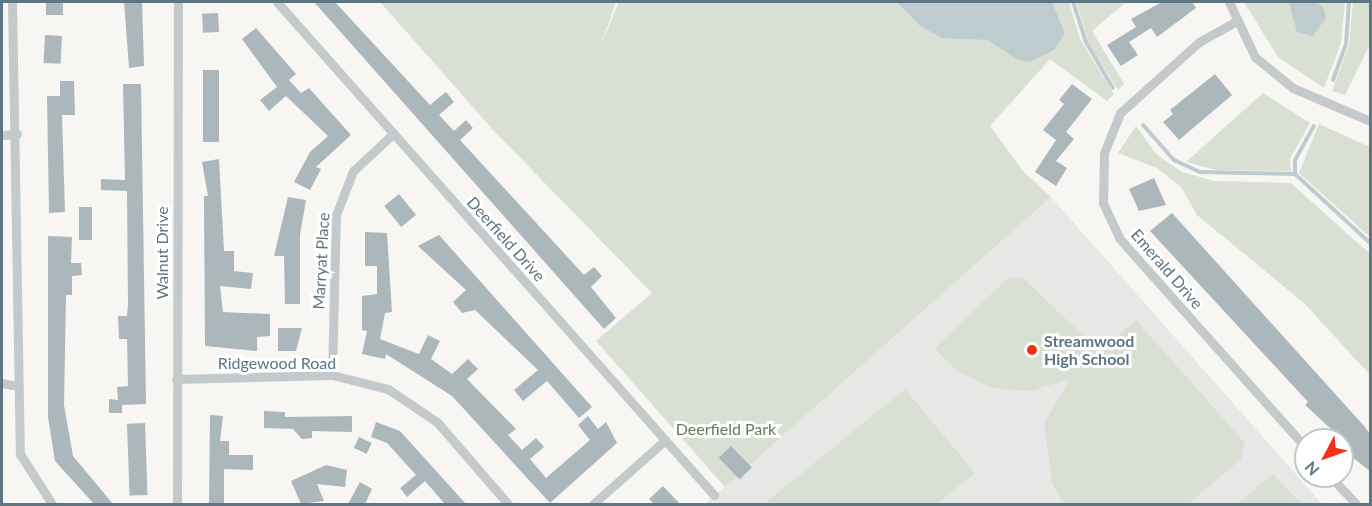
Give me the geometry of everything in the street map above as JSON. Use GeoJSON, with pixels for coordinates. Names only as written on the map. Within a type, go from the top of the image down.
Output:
{"type":"FeatureCollection","features":[{"type":"Feature","properties":{"kind":"street"},"geometry":{"type":"LineString","coordinates":[[12,2],[17,134],[17,386],[20,454],[52,504]]}},
{"type":"Feature","properties":{"kind":"street","name":"Walnut Drive"},"geometry":{"type":"LineString","coordinates":[[177,504],[178,2]]}},
{"type":"Feature","properties":{"kind":"street","name":"Deerfield Drive"},"geometry":{"type":"LineString","coordinates":[[277,2],[714,495]]}},
{"type":"Feature","properties":{"kind":"street"},"geometry":{"type":"LineString","coordinates":[[1229,2],[1235,22],[1255,57],[1293,88],[1371,122]]}},
{"type":"Feature","properties":{"kind":"street","name":"Emerald Drive"},"geometry":{"type":"LineString","coordinates":[[1235,22],[1199,42],[1120,113],[1104,153],[1103,203],[1119,238],[1294,435]]}},
{"type":"Feature","properties":{"kind":"street"},"geometry":{"type":"LineString","coordinates":[[2,135],[17,134]]}},
{"type":"Feature","properties":{"kind":"street","name":"Marryat Place"},"geometry":{"type":"LineString","coordinates":[[332,375],[336,215],[353,171],[393,134]]}},
{"type":"Feature","properties":{"kind":"street","name":"Ridgewood Road"},"geometry":{"type":"LineString","coordinates":[[176,379],[332,375],[388,389],[436,422],[508,504]]}},
{"type":"Feature","properties":{"kind":"street"},"geometry":{"type":"LineString","coordinates":[[2,383],[17,386]]}},
{"type":"Feature","properties":{"kind":"street"},"geometry":{"type":"LineString","coordinates":[[593,504],[665,440]]}},
{"type":"Feature","properties":{"kind":"street"},"geometry":{"type":"LineString","coordinates":[[1341,488],[1356,504]]}},
{"type":"Feature","properties":{"kind":"shaded area"},"geometry":{"type":"Polygon","coordinates":[[[897,2],[1052,2],[1065,34],[1054,50],[1029,62],[1018,60],[988,40],[942,38],[920,26],[897,2]]]}},
{"type":"Feature","properties":{"kind":"shaded area"},"geometry":{"type":"Polygon","coordinates":[[[1289,2],[1316,2],[1324,8],[1326,18],[1313,36],[1297,32],[1289,2]]]}},
{"type":"Feature","properties":{"kind":"shaded area","name":"Streamwood High School"},"geometry":{"type":"Polygon","coordinates":[[[1051,197],[1294,472],[1294,488],[1308,488],[1322,504],[705,504],[1051,197]]]}},
{"type":"Feature","properties":{"kind":"green space","name":"Deerfield Park"},"geometry":{"type":"Polygon","coordinates":[[[380,2],[616,2],[600,47],[619,2],[1069,2],[1080,39],[1114,94],[1107,101],[1050,59],[990,126],[1023,171],[1051,197],[725,487],[596,341],[652,293],[495,132],[380,2]]]}},
{"type":"Feature","properties":{"kind":"green space"},"geometry":{"type":"Polygon","coordinates":[[[1076,2],[1126,2],[1092,31],[1124,84],[1118,90],[1089,43],[1076,2]]]}},
{"type":"Feature","properties":{"kind":"green space"},"geometry":{"type":"Polygon","coordinates":[[[1244,2],[1345,2],[1341,43],[1324,88],[1278,57],[1244,2]]]}},
{"type":"Feature","properties":{"kind":"green space"},"geometry":{"type":"Polygon","coordinates":[[[1353,2],[1370,2],[1370,44],[1345,95],[1332,91],[1349,45],[1353,2]]]}},
{"type":"Feature","properties":{"kind":"green space"},"geometry":{"type":"Polygon","coordinates":[[[1263,93],[1310,123],[1290,159],[1291,171],[1216,170],[1186,162],[1263,93]]]}},
{"type":"Feature","properties":{"kind":"green space"},"geometry":{"type":"Polygon","coordinates":[[[1319,124],[1370,147],[1370,237],[1299,173],[1319,124]]]}},
{"type":"Feature","properties":{"kind":"green space"},"geometry":{"type":"Polygon","coordinates":[[[1136,126],[1157,155],[1182,172],[1214,181],[1291,183],[1370,254],[1370,375],[1304,303],[1197,215],[1181,187],[1157,168],[1118,153],[1136,126]]]}},
{"type":"Feature","properties":{"kind":"green space"},"geometry":{"type":"Polygon","coordinates":[[[1009,277],[1023,278],[1100,352],[1136,320],[1245,443],[1241,459],[1188,504],[1063,504],[1052,483],[1044,424],[1070,379],[1030,391],[991,388],[959,372],[934,349],[1009,277]]]}},
{"type":"Feature","properties":{"kind":"green space"},"geometry":{"type":"Polygon","coordinates":[[[905,389],[975,473],[937,504],[764,504],[905,389]]]}},
{"type":"Feature","properties":{"kind":"green space"},"geometry":{"type":"Polygon","coordinates":[[[1273,474],[1302,504],[1237,504],[1273,474]]]}},
{"type":"Feature","properties":{"kind":"building"},"geometry":{"type":"Polygon","coordinates":[[[46,2],[63,2],[63,15],[46,15],[46,2]]]}},
{"type":"Feature","properties":{"kind":"building"},"geometry":{"type":"Polygon","coordinates":[[[124,2],[142,2],[144,66],[129,68],[124,2]]]}},
{"type":"Feature","properties":{"kind":"building"},"geometry":{"type":"Polygon","coordinates":[[[314,2],[335,2],[430,105],[446,92],[454,102],[439,115],[454,131],[466,120],[473,128],[460,140],[584,275],[594,267],[602,276],[591,287],[616,318],[604,329],[314,2]]]}},
{"type":"Feature","properties":{"kind":"building"},"geometry":{"type":"Polygon","coordinates":[[[1162,2],[1192,2],[1196,8],[1157,37],[1151,28],[1129,42],[1138,55],[1121,66],[1107,45],[1136,27],[1131,19],[1162,2]]]}},
{"type":"Feature","properties":{"kind":"building"},"geometry":{"type":"Polygon","coordinates":[[[218,13],[219,32],[203,33],[202,14],[218,13]]]}},
{"type":"Feature","properties":{"kind":"building"},"geometry":{"type":"Polygon","coordinates":[[[256,28],[296,74],[289,80],[301,93],[309,88],[351,135],[316,167],[321,169],[310,190],[294,182],[310,152],[328,136],[286,96],[269,111],[260,100],[277,87],[242,39],[256,28]]]}},
{"type":"Feature","properties":{"kind":"building"},"geometry":{"type":"Polygon","coordinates":[[[45,35],[62,36],[61,64],[44,63],[45,35]]]}},
{"type":"Feature","properties":{"kind":"building"},"geometry":{"type":"Polygon","coordinates":[[[203,70],[219,70],[219,142],[203,142],[203,70]]]}},
{"type":"Feature","properties":{"kind":"building"},"geometry":{"type":"Polygon","coordinates":[[[1215,74],[1232,95],[1179,140],[1163,122],[1173,114],[1170,110],[1215,74]]]}},
{"type":"Feature","properties":{"kind":"building"},"geometry":{"type":"Polygon","coordinates":[[[60,81],[74,81],[75,115],[62,115],[65,212],[49,213],[47,96],[60,96],[60,81]]]}},
{"type":"Feature","properties":{"kind":"building"},"geometry":{"type":"Polygon","coordinates":[[[123,84],[141,84],[146,404],[122,405],[122,413],[109,413],[109,399],[118,400],[117,387],[128,386],[127,339],[119,339],[118,316],[127,316],[128,305],[127,191],[101,190],[101,179],[125,180],[123,84]]]}},
{"type":"Feature","properties":{"kind":"building"},"geometry":{"type":"Polygon","coordinates":[[[1072,84],[1092,99],[1066,132],[1074,139],[1056,161],[1067,168],[1056,186],[1035,172],[1056,140],[1043,130],[1064,104],[1059,100],[1072,84]]]}},
{"type":"Feature","properties":{"kind":"building"},"geometry":{"type":"Polygon","coordinates":[[[219,159],[224,251],[234,251],[234,271],[253,273],[251,289],[220,286],[223,312],[270,314],[270,336],[257,337],[257,351],[205,346],[204,196],[208,196],[202,162],[219,159]]]}},
{"type":"Feature","properties":{"kind":"building"},"geometry":{"type":"Polygon","coordinates":[[[1154,178],[1166,205],[1139,211],[1129,189],[1154,178]]]}},
{"type":"Feature","properties":{"kind":"building"},"geometry":{"type":"Polygon","coordinates":[[[399,194],[416,215],[401,227],[384,206],[399,194]]]}},
{"type":"Feature","properties":{"kind":"building"},"geometry":{"type":"Polygon","coordinates":[[[288,197],[306,200],[300,235],[300,304],[285,304],[284,256],[274,256],[288,197]]]}},
{"type":"Feature","properties":{"kind":"building"},"geometry":{"type":"Polygon","coordinates":[[[79,207],[92,207],[92,240],[79,240],[79,207]]]}},
{"type":"Feature","properties":{"kind":"building"},"geometry":{"type":"Polygon","coordinates":[[[1172,213],[1365,427],[1371,436],[1371,472],[1354,459],[1354,428],[1330,428],[1305,405],[1308,402],[1150,231],[1172,213]]]}},
{"type":"Feature","properties":{"kind":"building"},"geometry":{"type":"Polygon","coordinates":[[[365,232],[387,233],[392,312],[385,313],[380,339],[419,354],[428,335],[440,341],[431,359],[452,374],[468,359],[478,369],[467,379],[516,429],[508,435],[522,450],[536,438],[544,447],[530,459],[546,478],[590,440],[578,425],[588,416],[598,429],[606,422],[617,443],[550,503],[452,396],[386,354],[385,359],[362,354],[367,331],[362,330],[362,296],[377,294],[377,266],[365,266],[365,232]]]}},
{"type":"Feature","properties":{"kind":"building"},"geometry":{"type":"Polygon","coordinates":[[[439,235],[592,407],[579,418],[547,381],[523,401],[514,390],[538,370],[475,310],[462,313],[453,302],[466,290],[418,246],[439,235]]]}},
{"type":"Feature","properties":{"kind":"building"},"geometry":{"type":"Polygon","coordinates":[[[48,236],[72,237],[71,263],[81,263],[82,275],[72,276],[72,295],[66,295],[64,405],[73,456],[113,504],[94,504],[55,461],[48,417],[48,236]]]}},
{"type":"Feature","properties":{"kind":"building"},"geometry":{"type":"Polygon","coordinates":[[[278,328],[302,328],[296,351],[278,351],[278,328]]]}},
{"type":"Feature","properties":{"kind":"building"},"geometry":{"type":"Polygon","coordinates":[[[264,411],[285,412],[285,417],[352,416],[352,432],[312,431],[312,438],[302,439],[293,429],[264,428],[264,411]]]}},
{"type":"Feature","properties":{"kind":"building"},"geometry":{"type":"Polygon","coordinates":[[[210,415],[223,416],[220,441],[229,441],[229,455],[253,455],[253,470],[224,469],[224,504],[209,504],[210,415]]]}},
{"type":"Feature","properties":{"kind":"building"},"geometry":{"type":"Polygon","coordinates":[[[376,422],[400,431],[466,504],[445,504],[425,481],[407,497],[400,488],[416,475],[387,443],[371,437],[376,422]]]}},
{"type":"Feature","properties":{"kind":"building"},"geometry":{"type":"Polygon","coordinates":[[[145,423],[148,495],[130,496],[127,424],[145,423]]]}},
{"type":"Feature","properties":{"kind":"building"},"geometry":{"type":"Polygon","coordinates":[[[359,437],[372,443],[367,454],[354,448],[359,437]]]}},
{"type":"Feature","properties":{"kind":"building"},"geometry":{"type":"Polygon","coordinates":[[[731,446],[752,468],[740,479],[719,458],[731,446]]]}},
{"type":"Feature","properties":{"kind":"building"},"geometry":{"type":"Polygon","coordinates":[[[326,465],[347,470],[345,487],[317,484],[324,501],[301,504],[291,481],[326,465]]]}},
{"type":"Feature","properties":{"kind":"building"},"geometry":{"type":"Polygon","coordinates":[[[360,482],[372,489],[365,504],[348,504],[360,482]]]}},
{"type":"Feature","properties":{"kind":"building"},"geometry":{"type":"Polygon","coordinates":[[[663,486],[680,504],[654,504],[649,499],[663,486]]]}},
{"type":"Feature","properties":{"kind":"waterway"},"geometry":{"type":"LineString","coordinates":[[1073,2],[1086,42],[1113,88]]}},
{"type":"Feature","properties":{"kind":"waterway"},"geometry":{"type":"LineString","coordinates":[[1333,80],[1346,44],[1349,2]]}},
{"type":"Feature","properties":{"kind":"waterway"},"geometry":{"type":"LineString","coordinates":[[1143,125],[1174,160],[1200,172],[1295,174],[1370,243]]}},
{"type":"Feature","properties":{"kind":"waterway"},"geometry":{"type":"LineString","coordinates":[[1295,174],[1295,160],[1314,126]]}},
{"type":"Feature","properties":{"kind":"place","name":"Streamwood High School"},"geometry":{"type":"Point","coordinates":[1032,350]}}]}
